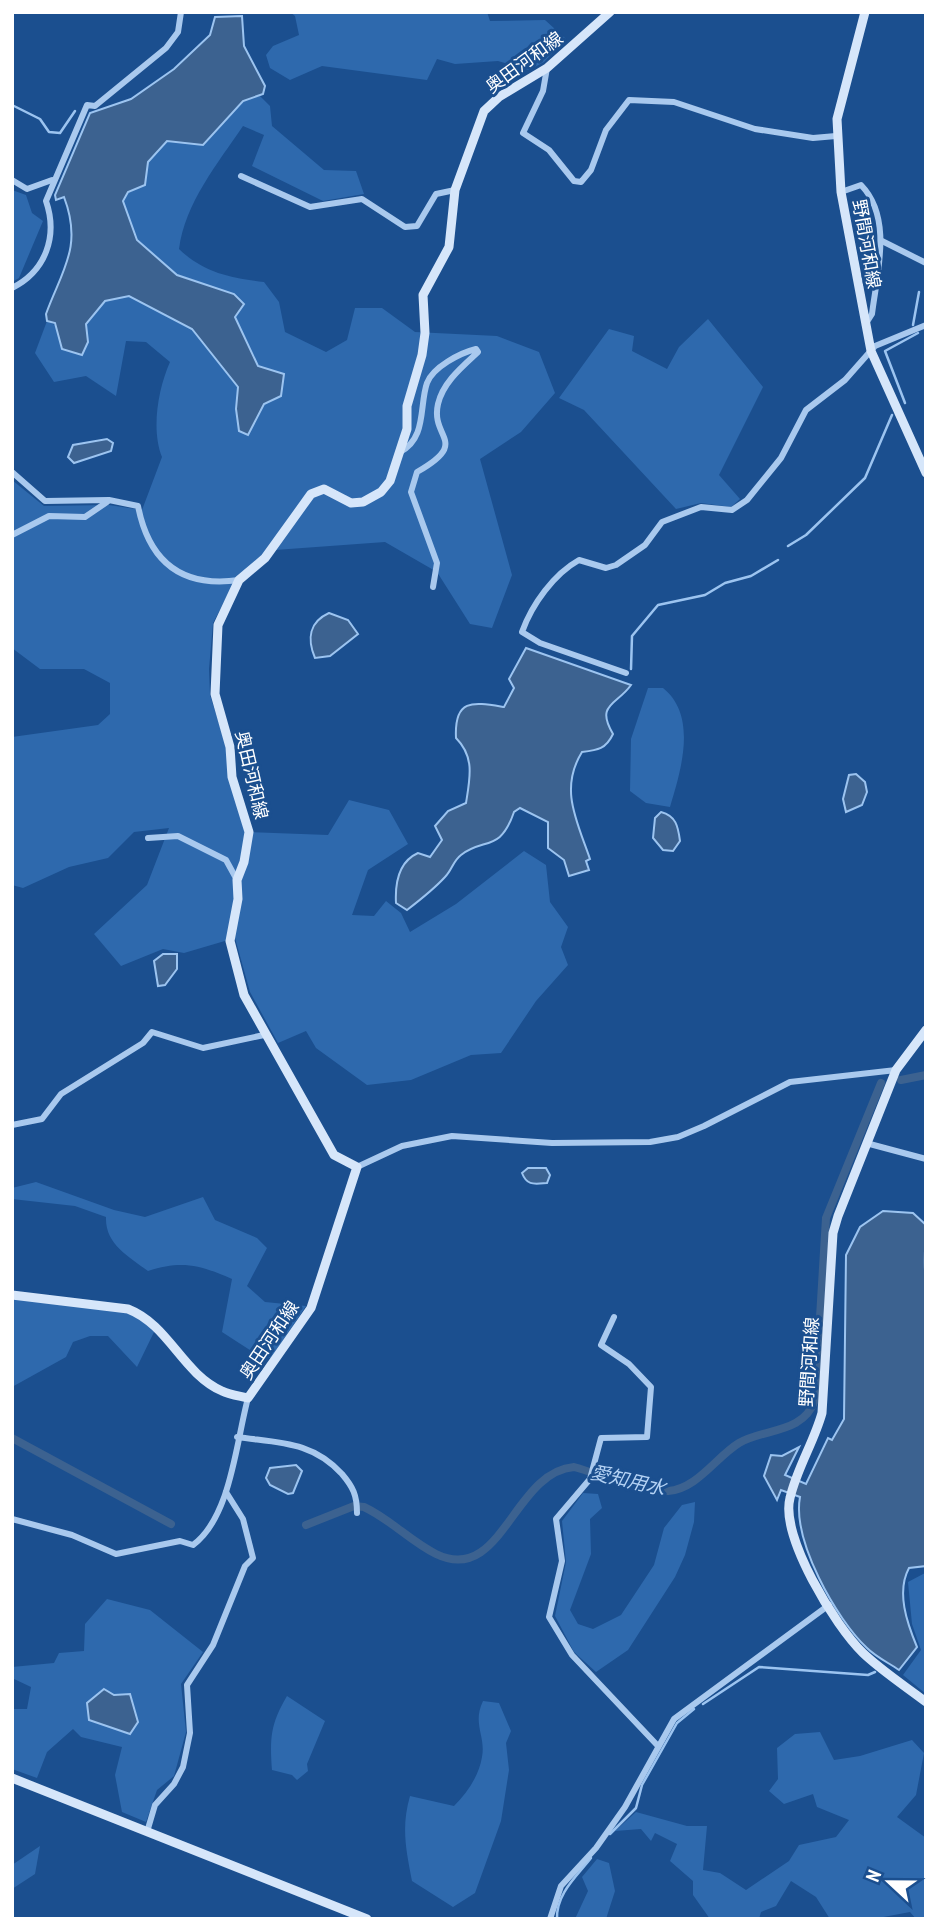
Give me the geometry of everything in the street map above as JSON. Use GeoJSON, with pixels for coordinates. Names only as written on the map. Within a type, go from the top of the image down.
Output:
{"type":"FeatureCollection","features":[{"type":"Feature","properties":{"kind":"main road","name":"奥田河和線"},"geometry":{"type":"LineString","coordinates":[[12,1295],[128,1309],[142,1314],[200,1377],[223,1392],[248,1398],[311,1308],[357,1167],[334,1155],[264,1035],[244,995],[230,941],[238,899],[237,880],[244,862],[249,832],[232,776],[230,747],[215,694],[218,625],[239,580],[265,558],[311,494],[324,489],[351,503],[363,502],[381,492],[390,481],[407,429],[407,406],[425,333],[423,295],[449,247],[455,190],[484,111],[499,97],[547,68],[610,12]]}},
{"type":"Feature","properties":{"kind":"main road","name":"野間河和線"},"geometry":{"type":"LineString","coordinates":[[865,12],[842,96],[836,136],[841,192],[871,351],[923,460],[926,473]]}},
{"type":"Feature","properties":{"kind":"main road","name":"野間河和線"},"geometry":{"type":"LineString","coordinates":[[926,1030],[895,1070],[834,1233],[825,1388],[815,1439],[789,1498],[793,1540],[829,1605],[864,1653],[926,1702]]}},
{"type":"Feature","properties":{"kind":"main road"},"geometry":{"type":"LineString","coordinates":[[12,1778],[367,1919]]}},
{"type":"Feature","properties":{"kind":"street"},"geometry":{"type":"LineString","coordinates":[[12,288],[33,276],[47,253],[51,240],[52,218],[46,201],[52,180],[87,105],[95,106],[166,48],[178,32],[181,12]]}},
{"type":"Feature","properties":{"kind":"street"},"geometry":{"type":"LineString","coordinates":[[547,68],[543,91],[523,133],[549,150],[574,181],[582,182],[590,170],[606,130],[629,100],[674,102],[755,129],[813,138],[836,136]]}},
{"type":"Feature","properties":{"kind":"street"},"geometry":{"type":"LineString","coordinates":[[241,176],[310,207],[362,199],[405,227],[417,226],[436,194],[455,190]]}},
{"type":"Feature","properties":{"kind":"street"},"geometry":{"type":"LineString","coordinates":[[12,180],[27,189],[52,180]]}},
{"type":"Feature","properties":{"kind":"street"},"geometry":{"type":"LineString","coordinates":[[841,192],[861,185],[871,196],[882,241],[872,314],[865,324]]}},
{"type":"Feature","properties":{"kind":"street"},"geometry":{"type":"LineString","coordinates":[[882,241],[926,263]]}},
{"type":"Feature","properties":{"kind":"street"},"geometry":{"type":"LineString","coordinates":[[626,673],[540,643],[522,632],[527,617],[562,569],[579,560],[606,568],[616,565],[645,545],[662,522],[701,507],[732,510],[747,500],[781,458],[806,410],[845,380],[871,351],[926,325]]}},
{"type":"Feature","properties":{"kind":"street"},"geometry":{"type":"LineString","coordinates":[[399,452],[407,448],[423,420],[427,384],[434,372],[476,349],[478,352],[444,388],[437,407],[446,446],[439,460],[417,472],[411,492],[437,563],[433,587]]}},
{"type":"Feature","properties":{"kind":"street"},"geometry":{"type":"LineString","coordinates":[[12,472],[45,501],[108,500],[138,506],[151,547],[165,565],[213,584],[239,580]]}},
{"type":"Feature","properties":{"kind":"street"},"geometry":{"type":"LineString","coordinates":[[12,535],[50,516],[85,517],[108,500]]}},
{"type":"Feature","properties":{"kind":"street"},"geometry":{"type":"LineString","coordinates":[[148,838],[178,836],[226,860],[237,880]]}},
{"type":"Feature","properties":{"kind":"street"},"geometry":{"type":"LineString","coordinates":[[12,1125],[42,1119],[61,1094],[143,1043],[152,1032],[203,1048],[264,1035]]}},
{"type":"Feature","properties":{"kind":"street"},"geometry":{"type":"LineString","coordinates":[[357,1167],[402,1146],[452,1136],[552,1143],[650,1142],[678,1137],[790,1082],[895,1070]]}},
{"type":"Feature","properties":{"kind":"street"},"geometry":{"type":"LineString","coordinates":[[866,1143],[926,1160]]}},
{"type":"Feature","properties":{"kind":"street"},"geometry":{"type":"LineString","coordinates":[[614,1317],[601,1345],[629,1364],[651,1387],[649,1429],[647,1437],[638,1440],[601,1438],[590,1479],[556,1519],[562,1561],[549,1617],[572,1655],[658,1746]]}},
{"type":"Feature","properties":{"kind":"street"},"geometry":{"type":"LineString","coordinates":[[12,1518],[72,1535],[116,1554],[180,1541],[193,1545],[208,1534],[226,1492],[248,1398]]}},
{"type":"Feature","properties":{"kind":"street"},"geometry":{"type":"LineString","coordinates":[[237,1437],[306,1447],[327,1457],[352,1486],[357,1499],[357,1513]]}},
{"type":"Feature","properties":{"kind":"street"},"geometry":{"type":"LineString","coordinates":[[147,1832],[155,1805],[178,1778],[188,1747],[187,1685],[213,1645],[246,1566],[253,1558],[246,1527],[226,1492]]}},
{"type":"Feature","properties":{"kind":"street"},"geometry":{"type":"LineString","coordinates":[[550,1919],[561,1886],[596,1848],[625,1807],[674,1718],[829,1605]]}},
{"type":"Feature","properties":{"kind":"shaded area"},"geometry":{"type":"Polygon","coordinates":[[[290,12],[487,12],[490,21],[545,20],[566,39],[544,62],[529,70],[498,61],[455,64],[437,59],[427,80],[322,66],[290,80],[270,68],[266,55],[273,46],[299,35],[295,16],[290,12]]]}},
{"type":"Feature","properties":{"kind":"shaded area"},"geometry":{"type":"Polygon","coordinates":[[[242,16],[244,46],[265,86],[263,94],[243,101],[203,145],[167,141],[148,162],[145,185],[128,192],[123,201],[137,240],[177,275],[234,294],[244,304],[235,317],[258,366],[284,374],[281,396],[264,404],[248,435],[239,431],[236,409],[238,387],[192,329],[129,296],[105,301],[86,324],[88,342],[82,355],[62,349],[55,323],[47,321],[46,314],[64,271],[71,244],[69,215],[64,197],[56,200],[55,195],[90,113],[131,99],[174,69],[210,35],[215,17],[242,16]]]}},
{"type":"Feature","properties":{"kind":"shaded area"},"geometry":{"type":"Polygon","coordinates":[[[260,96],[270,106],[272,126],[324,170],[356,171],[364,194],[323,201],[252,166],[264,135],[243,126],[195,200],[182,232],[179,249],[198,264],[218,273],[264,282],[279,302],[285,332],[326,352],[347,340],[355,308],[382,308],[415,332],[497,336],[539,352],[555,393],[521,432],[480,459],[512,575],[492,628],[470,624],[437,572],[385,542],[275,550],[238,575],[213,623],[210,695],[226,746],[246,832],[328,835],[349,800],[389,810],[408,844],[368,870],[352,915],[374,916],[386,901],[401,913],[410,932],[456,904],[524,851],[546,865],[550,902],[568,927],[561,947],[568,965],[536,1001],[501,1053],[471,1055],[411,1080],[367,1085],[316,1048],[306,1031],[278,1043],[250,992],[235,938],[184,953],[163,949],[121,966],[94,934],[147,885],[169,828],[134,832],[108,858],[69,867],[23,888],[12,885],[12,737],[98,725],[110,714],[110,683],[84,669],[40,669],[12,648],[12,480],[44,506],[109,505],[142,510],[162,457],[157,435],[157,410],[170,362],[146,342],[126,341],[116,396],[86,376],[54,382],[35,353],[47,321],[88,342],[86,324],[105,301],[129,296],[192,329],[238,387],[236,409],[248,435],[264,404],[258,366],[235,317],[244,304],[234,294],[177,275],[137,240],[123,201],[128,192],[145,185],[148,162],[167,141],[203,144],[243,101],[260,96]]]}},
{"type":"Feature","properties":{"kind":"shaded area"},"geometry":{"type":"Polygon","coordinates":[[[12,190],[26,195],[32,213],[43,221],[19,278],[12,282],[12,190]]]}},
{"type":"Feature","properties":{"kind":"shaded area"},"geometry":{"type":"Polygon","coordinates":[[[708,319],[763,387],[719,475],[740,499],[731,507],[701,503],[676,509],[584,410],[559,398],[609,329],[634,336],[632,351],[667,369],[679,347],[708,319]]]}},
{"type":"Feature","properties":{"kind":"shaded area"},"geometry":{"type":"Polygon","coordinates":[[[107,439],[113,443],[111,451],[74,463],[68,457],[73,445],[107,439]]]}},
{"type":"Feature","properties":{"kind":"shaded area"},"geometry":{"type":"Polygon","coordinates":[[[329,613],[348,620],[358,634],[330,656],[315,658],[311,644],[312,632],[317,621],[329,613]]]}},
{"type":"Feature","properties":{"kind":"shaded area"},"geometry":{"type":"Polygon","coordinates":[[[526,648],[631,685],[607,711],[608,724],[613,734],[610,739],[601,748],[582,752],[572,779],[572,805],[590,859],[586,861],[589,870],[569,876],[564,860],[548,848],[548,822],[520,808],[514,812],[509,825],[497,839],[461,855],[441,881],[407,910],[396,903],[397,881],[402,868],[418,853],[430,857],[442,840],[435,826],[448,811],[466,803],[470,768],[466,753],[456,738],[458,716],[462,709],[475,704],[504,707],[514,688],[509,679],[526,648]]]}},
{"type":"Feature","properties":{"kind":"shaded area"},"geometry":{"type":"Polygon","coordinates":[[[648,688],[663,688],[674,700],[683,728],[682,760],[670,807],[646,803],[630,791],[631,739],[648,688]]]}},
{"type":"Feature","properties":{"kind":"shaded area"},"geometry":{"type":"Polygon","coordinates":[[[856,774],[865,782],[867,792],[862,805],[846,812],[843,799],[849,775],[856,774]]]}},
{"type":"Feature","properties":{"kind":"shaded area"},"geometry":{"type":"Polygon","coordinates":[[[661,812],[670,816],[677,826],[680,841],[673,851],[663,850],[653,838],[655,818],[661,812]]]}},
{"type":"Feature","properties":{"kind":"shaded area"},"geometry":{"type":"Polygon","coordinates":[[[163,954],[177,954],[177,969],[165,985],[158,986],[154,961],[163,954]]]}},
{"type":"Feature","properties":{"kind":"shaded area"},"geometry":{"type":"Polygon","coordinates":[[[528,1168],[546,1168],[550,1175],[547,1183],[535,1184],[526,1180],[522,1173],[528,1168]]]}},
{"type":"Feature","properties":{"kind":"shaded area"},"geometry":{"type":"Polygon","coordinates":[[[36,1182],[114,1210],[145,1217],[203,1197],[215,1220],[257,1238],[267,1248],[247,1286],[265,1302],[306,1306],[271,1358],[259,1356],[222,1332],[232,1279],[210,1270],[181,1265],[148,1271],[114,1242],[109,1235],[106,1217],[75,1206],[12,1199],[12,1188],[36,1182]]]}},
{"type":"Feature","properties":{"kind":"shaded area"},"geometry":{"type":"Polygon","coordinates":[[[883,1211],[913,1213],[926,1225],[926,1566],[909,1568],[905,1577],[904,1607],[917,1647],[899,1670],[867,1648],[830,1599],[803,1535],[799,1515],[800,1497],[781,1490],[777,1500],[764,1476],[771,1455],[782,1456],[799,1447],[785,1475],[806,1484],[828,1438],[832,1440],[844,1419],[846,1255],[860,1227],[883,1211]]]}},
{"type":"Feature","properties":{"kind":"shaded area"},"geometry":{"type":"Polygon","coordinates":[[[12,1299],[127,1312],[155,1330],[137,1367],[108,1336],[90,1336],[73,1342],[66,1357],[12,1387],[12,1299]]]}},
{"type":"Feature","properties":{"kind":"shaded area"},"geometry":{"type":"Polygon","coordinates":[[[296,1465],[302,1471],[293,1493],[288,1494],[270,1485],[266,1478],[270,1468],[296,1465]]]}},
{"type":"Feature","properties":{"kind":"shaded area"},"geometry":{"type":"Polygon","coordinates":[[[583,1493],[598,1494],[602,1508],[590,1519],[591,1554],[570,1610],[578,1624],[593,1629],[621,1615],[654,1565],[664,1528],[682,1505],[695,1502],[694,1522],[685,1555],[675,1577],[628,1650],[596,1672],[574,1652],[555,1616],[566,1562],[562,1521],[583,1493]]]}},
{"type":"Feature","properties":{"kind":"shaded area"},"geometry":{"type":"Polygon","coordinates":[[[925,1573],[926,1694],[903,1675],[921,1650],[912,1624],[908,1582],[925,1573]]]}},
{"type":"Feature","properties":{"kind":"shaded area"},"geometry":{"type":"Polygon","coordinates":[[[107,1599],[150,1610],[203,1652],[181,1684],[186,1732],[174,1776],[157,1790],[146,1822],[122,1812],[115,1775],[122,1747],[81,1737],[73,1729],[47,1752],[37,1778],[12,1769],[12,1709],[27,1709],[31,1687],[12,1678],[12,1667],[54,1663],[59,1653],[84,1651],[85,1624],[107,1599]]]}},
{"type":"Feature","properties":{"kind":"shaded area"},"geometry":{"type":"Polygon","coordinates":[[[104,1689],[114,1695],[130,1694],[138,1722],[130,1734],[89,1720],[87,1703],[104,1689]]]}},
{"type":"Feature","properties":{"kind":"shaded area"},"geometry":{"type":"Polygon","coordinates":[[[287,1696],[325,1721],[307,1764],[308,1771],[297,1780],[292,1775],[272,1770],[272,1732],[287,1696]]]}},
{"type":"Feature","properties":{"kind":"shaded area"},"geometry":{"type":"Polygon","coordinates":[[[483,1701],[499,1703],[511,1731],[506,1743],[509,1770],[501,1821],[475,1893],[453,1907],[412,1881],[406,1849],[406,1818],[410,1796],[454,1806],[468,1790],[482,1757],[479,1716],[483,1701]]]}},
{"type":"Feature","properties":{"kind":"shaded area"},"geometry":{"type":"Polygon","coordinates":[[[820,1732],[834,1760],[860,1756],[912,1740],[924,1753],[916,1795],[897,1817],[926,1838],[926,1919],[916,1919],[910,1912],[873,1919],[830,1919],[816,1897],[791,1881],[776,1906],[761,1912],[759,1919],[710,1919],[693,1895],[693,1881],[670,1861],[677,1844],[655,1833],[651,1841],[641,1829],[615,1831],[636,1812],[687,1826],[707,1826],[703,1870],[720,1873],[746,1890],[789,1861],[799,1845],[836,1837],[849,1820],[817,1807],[813,1794],[784,1804],[769,1791],[778,1779],[777,1748],[795,1734],[820,1732]]]}},
{"type":"Feature","properties":{"kind":"shaded area"},"geometry":{"type":"Polygon","coordinates":[[[40,1846],[35,1874],[12,1889],[12,1865],[40,1846]]]}},
{"type":"Feature","properties":{"kind":"shaded area"},"geometry":{"type":"Polygon","coordinates":[[[597,1859],[609,1863],[615,1891],[606,1919],[575,1919],[588,1891],[582,1877],[597,1859]]]}},
{"type":"Feature","properties":{"kind":"waterway"},"geometry":{"type":"LineString","coordinates":[[12,105],[40,119],[49,132],[60,133],[75,111]]}},
{"type":"Feature","properties":{"kind":"waterway"},"geometry":{"type":"LineString","coordinates":[[913,325],[919,292]]}},
{"type":"Feature","properties":{"kind":"waterway"},"geometry":{"type":"LineString","coordinates":[[905,403],[885,351],[918,333]]}},
{"type":"Feature","properties":{"kind":"waterway"},"geometry":{"type":"LineString","coordinates":[[788,546],[806,535],[865,478],[892,415]]}},
{"type":"Feature","properties":{"kind":"waterway"},"geometry":{"type":"LineString","coordinates":[[631,669],[632,636],[658,605],[705,595],[725,583],[751,576],[778,560]]}},
{"type":"Feature","properties":{"kind":"waterway","name":"愛知用水"},"geometry":{"type":"LineString","coordinates":[[901,1080],[926,1075]]}},
{"type":"Feature","properties":{"kind":"waterway","name":"愛知用水"},"geometry":{"type":"LineString","coordinates":[[306,1525],[354,1506],[364,1507],[427,1549],[458,1560],[477,1555],[493,1542],[536,1487],[553,1473],[574,1467],[646,1489],[678,1489],[697,1479],[739,1443],[793,1425],[802,1419],[815,1400],[826,1218],[881,1083]]}},
{"type":"Feature","properties":{"kind":"waterway","name":"愛知用水"},"geometry":{"type":"LineString","coordinates":[[12,1438],[171,1524]]}},
{"type":"Feature","properties":{"kind":"waterway"},"geometry":{"type":"LineString","coordinates":[[703,1704],[759,1667],[868,1675],[875,1672]]}},
{"type":"Feature","properties":{"kind":"waterway"},"geometry":{"type":"LineString","coordinates":[[610,1834],[636,1808],[642,1785],[677,1723],[694,1709]]}},
{"type":"Feature","properties":{"kind":"waterway"},"geometry":{"type":"LineString","coordinates":[[557,1919],[563,1894],[591,1858]]}}]}
